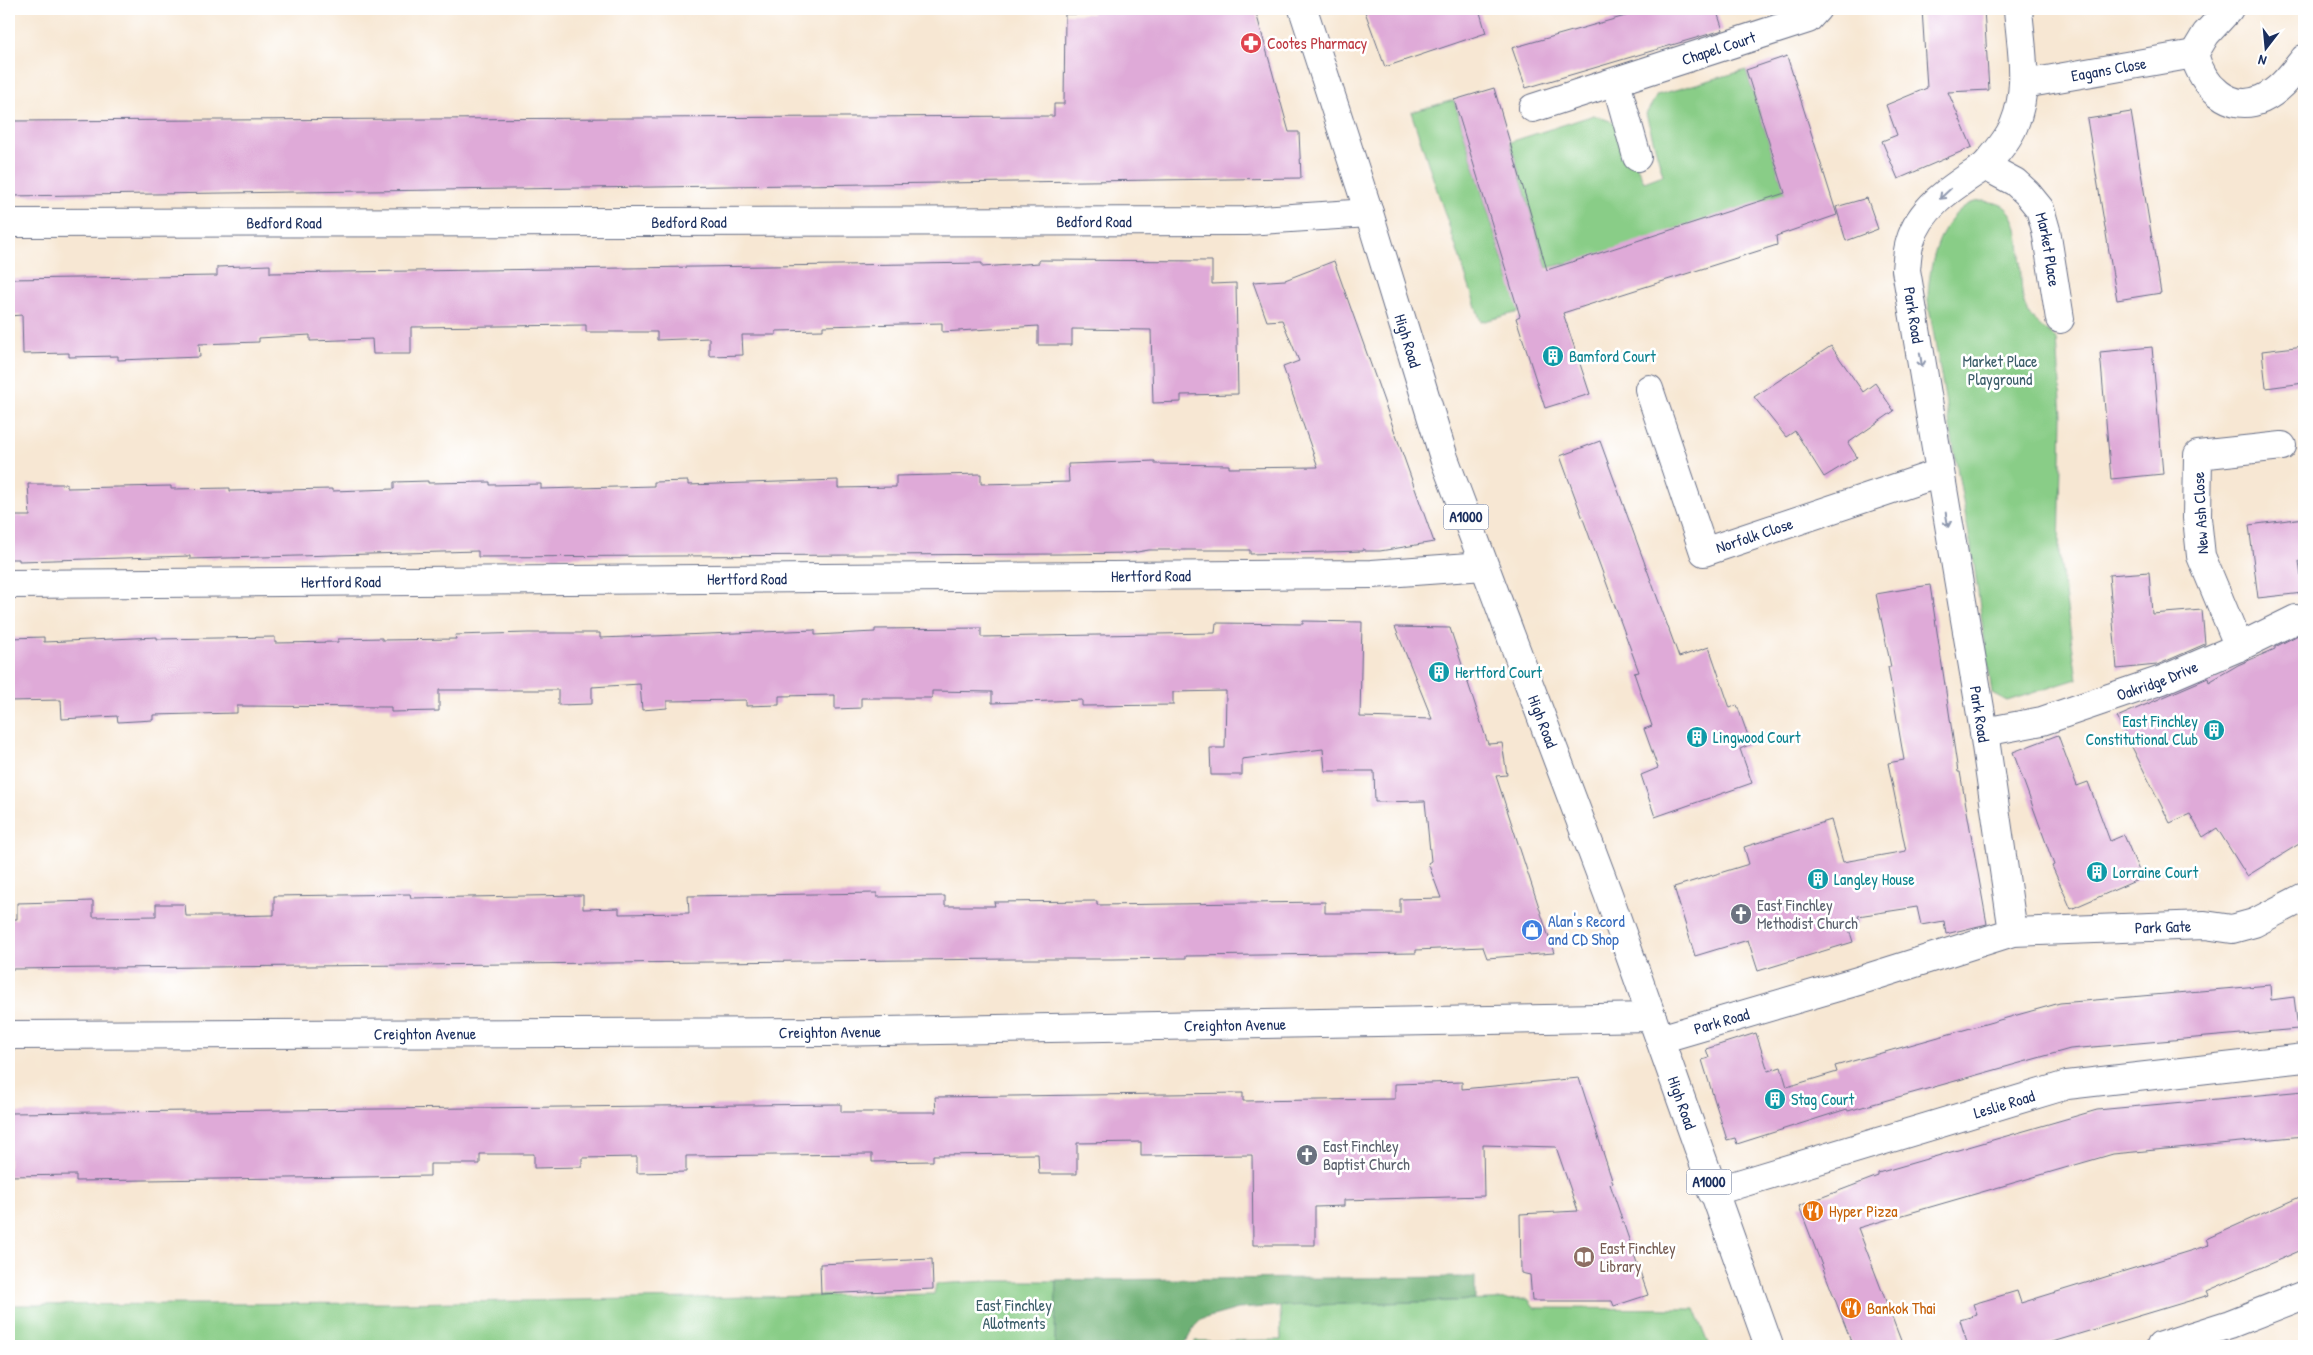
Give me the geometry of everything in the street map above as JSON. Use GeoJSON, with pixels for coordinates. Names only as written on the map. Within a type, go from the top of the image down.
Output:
{"type":"FeatureCollection","features":[{"type":"Feature","properties":{"kind":"street","name":"High Road"},"geometry":{"type":"LineString","coordinates":[[1303,9],[1369,213],[1444,458],[1656,1028],[1712,1192],[1768,1346]]}},
{"type":"Feature","properties":{"kind":"street","name":"Chapel Court"},"geometry":{"type":"LineString","coordinates":[[1533,108],[1808,19],[1817,9]]}},
{"type":"Feature","properties":{"kind":"street"},"geometry":{"type":"LineString","coordinates":[[1985,166],[2014,126],[2023,99],[2024,84],[2018,9]]}},
{"type":"Feature","properties":{"kind":"street"},"geometry":{"type":"LineString","coordinates":[[2229,9],[2206,34],[2194,54],[2198,70],[2207,82],[2224,98],[2240,103],[2261,100],[2280,87],[2304,59]]}},
{"type":"Feature","properties":{"kind":"street","name":"Eagans Close"},"geometry":{"type":"LineString","coordinates":[[2024,84],[2194,54]]}},
{"type":"Feature","properties":{"kind":"street"},"geometry":{"type":"LineString","coordinates":[[1616,82],[1637,157]]}},
{"type":"Feature","properties":{"kind":"street","name":"Market Place"},"geometry":{"type":"LineString","coordinates":[[1985,166],[2015,182],[2028,192],[2040,209],[2046,230],[2060,319]]}},
{"type":"Feature","properties":{"kind":"street","name":"Park Road"},"geometry":{"type":"LineString","coordinates":[[1656,1028],[1858,981],[2013,932],[1984,732],[1906,270],[1910,242],[1922,216],[1949,190],[1985,166]]}},
{"type":"Feature","properties":{"kind":"street","name":"Bedford Road"},"geometry":{"type":"LineString","coordinates":[[9,223],[1246,221],[1369,213]]}},
{"type":"Feature","properties":{"kind":"street","name":"Norfolk Close"},"geometry":{"type":"LineString","coordinates":[[1649,390],[1704,552],[1940,473]]}},
{"type":"Feature","properties":{"kind":"street","name":"New Ash Close"},"geometry":{"type":"LineString","coordinates":[[2239,647],[2201,556],[2198,518],[2198,455],[2282,446]]}},
{"type":"Feature","properties":{"kind":"street","name":"Hertford Road"},"geometry":{"type":"LineString","coordinates":[[9,584],[1353,574],[1484,566]]}},
{"type":"Feature","properties":{"kind":"street","name":"Oakridge Drive"},"geometry":{"type":"LineString","coordinates":[[1984,732],[2042,721],[2162,680],[2239,647],[2296,619]]}},
{"type":"Feature","properties":{"kind":"street","name":"Park Gate"},"geometry":{"type":"LineString","coordinates":[[2013,932],[2205,925],[2232,929],[2254,923],[2304,897]]}},
{"type":"Feature","properties":{"kind":"street","name":"Creighton Avenue"},"geometry":{"type":"LineString","coordinates":[[9,1035],[1656,1028]]}},
{"type":"Feature","properties":{"kind":"street","name":"Leslie Road"},"geometry":{"type":"LineString","coordinates":[[1712,1192],[2067,1085],[2304,1058]]}},
{"type":"Feature","properties":{"kind":"street"},"geometry":{"type":"LineString","coordinates":[[2161,1346],[2230,1324],[2304,1295]]}},
{"type":"Feature","properties":{"kind":"green space"},"geometry":{"type":"Polygon","coordinates":[[[1746,70],[1790,208],[1547,268],[1510,142],[1594,115],[1618,124],[1644,182],[1663,175],[1646,114],[1657,95],[1746,70]]]}},
{"type":"Feature","properties":{"kind":"green space"},"geometry":{"type":"Polygon","coordinates":[[[1454,100],[1509,281],[1525,277],[1534,308],[1481,322],[1411,112],[1454,100]]]}},
{"type":"Feature","properties":{"kind":"green space","name":"Market Place Playground"},"geometry":{"type":"Polygon","coordinates":[[[1984,201],[2001,205],[2012,216],[2017,227],[2019,240],[2022,295],[2025,306],[2035,321],[2057,339],[2062,416],[2059,552],[2077,679],[2007,701],[1992,693],[1974,564],[1928,301],[1928,288],[1933,260],[1942,233],[1958,211],[1971,203],[1984,201]]]}},
{"type":"Feature","properties":{"kind":"green space"},"geometry":{"type":"Polygon","coordinates":[[[1475,1277],[1475,1300],[1238,1309],[1202,1319],[1194,1327],[1184,1346],[1055,1346],[1056,1280],[1475,1277]]]}},
{"type":"Feature","properties":{"kind":"green space","name":"East Finchley Allotments"},"geometry":{"type":"Polygon","coordinates":[[[989,1281],[1056,1281],[1055,1346],[9,1346],[9,1305],[398,1303],[934,1294],[936,1284],[989,1281]]]}},
{"type":"Feature","properties":{"kind":"green space"},"geometry":{"type":"Polygon","coordinates":[[[1528,1299],[1535,1308],[1695,1309],[1710,1346],[1195,1346],[1195,1341],[1281,1340],[1280,1306],[1528,1299]]]}},
{"type":"Feature","properties":{"kind":"building"},"geometry":{"type":"Polygon","coordinates":[[[1092,9],[1255,9],[1289,132],[1299,132],[1301,178],[9,196],[9,121],[1054,116],[1054,104],[1064,104],[1065,14],[1092,14],[1092,9]]]}},
{"type":"Feature","properties":{"kind":"building"},"geometry":{"type":"Polygon","coordinates":[[[1364,9],[1479,9],[1486,33],[1385,67],[1364,9]]]}},
{"type":"Feature","properties":{"kind":"building"},"geometry":{"type":"Polygon","coordinates":[[[1650,9],[1716,9],[1723,30],[1526,88],[1512,48],[1650,9]]]}},
{"type":"Feature","properties":{"kind":"building"},"geometry":{"type":"Polygon","coordinates":[[[1922,9],[1984,9],[1989,90],[1948,92],[1972,147],[1898,179],[1882,141],[1897,135],[1886,105],[1927,88],[1922,9]]]}},
{"type":"Feature","properties":{"kind":"building"},"geometry":{"type":"Polygon","coordinates":[[[1787,56],[1837,215],[1776,236],[1777,245],[1563,313],[1590,394],[1545,408],[1516,318],[1520,316],[1454,100],[1494,88],[1547,270],[1785,193],[1746,70],[1787,56]]]}},
{"type":"Feature","properties":{"kind":"building"},"geometry":{"type":"Polygon","coordinates":[[[2131,112],[2161,293],[2117,300],[2087,119],[2131,112]]]}},
{"type":"Feature","properties":{"kind":"building"},"geometry":{"type":"Polygon","coordinates":[[[1867,198],[1878,229],[1846,241],[1836,207],[1867,198]]]}},
{"type":"Feature","properties":{"kind":"building"},"geometry":{"type":"Polygon","coordinates":[[[1039,260],[1212,261],[1212,284],[1236,283],[1238,394],[1181,395],[1181,402],[1153,403],[1151,330],[1072,329],[1072,345],[1038,345],[1038,326],[942,332],[942,323],[823,326],[823,330],[776,331],[776,335],[742,335],[743,355],[709,356],[709,338],[657,340],[657,332],[586,332],[586,325],[411,327],[411,354],[373,354],[372,339],[310,341],[310,335],[259,338],[259,342],[199,344],[200,357],[118,360],[118,356],[69,357],[69,353],[23,354],[22,315],[9,316],[9,279],[217,276],[217,267],[270,265],[270,273],[982,263],[982,267],[1039,263],[1039,260]]]}},
{"type":"Feature","properties":{"kind":"building"},"geometry":{"type":"Polygon","coordinates":[[[1334,261],[1434,542],[1380,551],[1365,551],[1363,548],[1363,551],[1250,554],[1250,550],[1149,550],[1131,553],[1062,554],[478,557],[478,551],[190,559],[190,556],[19,561],[19,559],[9,559],[9,516],[30,516],[28,484],[67,484],[67,488],[171,486],[171,489],[230,488],[230,491],[332,489],[332,491],[394,489],[394,482],[428,481],[428,483],[490,482],[490,485],[541,484],[541,489],[654,486],[654,482],[688,481],[688,485],[838,480],[838,488],[896,487],[896,476],[981,474],[981,484],[1069,482],[1068,464],[1155,461],[1155,464],[1229,465],[1229,468],[1318,467],[1283,367],[1299,361],[1282,320],[1267,321],[1253,282],[1285,280],[1334,261]]]}},
{"type":"Feature","properties":{"kind":"building"},"geometry":{"type":"Polygon","coordinates":[[[1831,346],[1863,392],[1875,383],[1894,411],[1848,443],[1857,457],[1824,477],[1795,431],[1786,437],[1754,397],[1831,346]]]}},
{"type":"Feature","properties":{"kind":"building"},"geometry":{"type":"Polygon","coordinates":[[[2304,346],[2304,383],[2266,388],[2262,351],[2304,346]]]}},
{"type":"Feature","properties":{"kind":"building"},"geometry":{"type":"Polygon","coordinates":[[[2152,347],[2163,474],[2111,479],[2100,352],[2152,347]]]}},
{"type":"Feature","properties":{"kind":"building"},"geometry":{"type":"Polygon","coordinates":[[[1600,441],[1679,657],[1709,647],[1730,708],[1737,705],[1751,744],[1740,749],[1752,783],[1655,817],[1641,775],[1658,768],[1644,729],[1652,726],[1634,673],[1639,672],[1560,456],[1600,441]]]}},
{"type":"Feature","properties":{"kind":"building"},"geometry":{"type":"Polygon","coordinates":[[[2304,518],[2304,560],[2299,561],[2303,593],[2258,598],[2249,525],[2304,518]]]}},
{"type":"Feature","properties":{"kind":"building"},"geometry":{"type":"Polygon","coordinates":[[[2149,572],[2152,614],[2202,610],[2205,644],[2157,665],[2117,669],[2109,575],[2149,572]]]}},
{"type":"Feature","properties":{"kind":"building"},"geometry":{"type":"Polygon","coordinates":[[[1930,585],[1958,772],[1960,772],[1987,924],[1946,934],[1944,921],[1921,925],[1917,907],[1858,916],[1860,922],[1848,926],[1853,942],[1758,971],[1748,940],[1695,956],[1674,887],[1749,864],[1744,847],[1831,820],[1843,862],[1906,851],[1888,763],[1904,760],[1888,667],[1891,667],[1876,594],[1930,585]]]}},
{"type":"Feature","properties":{"kind":"building"},"geometry":{"type":"Polygon","coordinates":[[[1303,621],[1362,622],[1360,717],[1432,719],[1395,627],[1450,628],[1488,744],[1502,743],[1507,775],[1496,776],[1554,953],[1487,958],[1483,947],[1416,950],[1416,953],[1186,956],[1186,958],[9,969],[9,919],[17,919],[17,903],[93,901],[93,917],[156,916],[156,904],[185,904],[186,916],[224,916],[274,915],[274,896],[410,894],[411,898],[583,895],[583,909],[619,908],[619,914],[689,913],[688,896],[877,893],[877,897],[945,896],[945,906],[995,906],[994,902],[1097,901],[1097,905],[1325,902],[1325,913],[1400,913],[1400,899],[1441,898],[1428,863],[1431,861],[1425,801],[1375,802],[1374,771],[1325,771],[1323,749],[1242,759],[1242,775],[1211,775],[1210,748],[1225,748],[1226,691],[1173,692],[1173,705],[1082,706],[1082,700],[992,703],[992,692],[932,691],[932,698],[861,698],[861,708],[835,709],[835,695],[779,696],[779,705],[746,706],[746,700],[667,701],[667,708],[642,710],[640,684],[592,687],[592,704],[558,705],[558,690],[439,690],[439,711],[391,712],[391,707],[237,706],[237,713],[153,715],[153,720],[118,722],[117,716],[62,719],[61,700],[9,701],[9,638],[44,637],[44,642],[157,637],[157,639],[275,637],[275,643],[338,642],[338,639],[382,638],[382,640],[456,639],[455,635],[528,633],[600,633],[600,638],[815,630],[815,635],[875,632],[875,629],[981,628],[981,637],[1215,633],[1216,623],[1303,624],[1303,621]]]}},
{"type":"Feature","properties":{"kind":"building","name":"East Finchley Constitutional Club"},"geometry":{"type":"Polygon","coordinates":[[[2304,632],[2304,841],[2247,876],[2217,828],[2203,837],[2190,814],[2170,823],[2117,717],[2208,678],[2209,682],[2238,665],[2275,649],[2275,647],[2304,632]]]}},
{"type":"Feature","properties":{"kind":"building"},"geometry":{"type":"Polygon","coordinates":[[[2058,735],[2077,786],[2088,782],[2110,841],[2124,835],[2142,878],[2071,909],[2052,866],[2054,865],[2013,752],[2058,735]]]}},
{"type":"Feature","properties":{"kind":"building"},"geometry":{"type":"Polygon","coordinates":[[[2270,985],[2271,1000],[2294,997],[2298,1029],[2070,1049],[1848,1111],[1847,1109],[1737,1144],[1735,1138],[1727,1140],[1702,1060],[1709,1058],[1706,1049],[1756,1033],[1768,1071],[1781,1067],[1787,1087],[1837,1072],[1835,1066],[2060,1003],[2270,985]]]}},
{"type":"Feature","properties":{"kind":"building"},"geometry":{"type":"Polygon","coordinates":[[[1579,1078],[1613,1183],[1610,1184],[1648,1295],[1614,1306],[1612,1301],[1532,1301],[1530,1275],[1521,1273],[1520,1214],[1578,1211],[1556,1147],[1483,1145],[1484,1196],[1344,1200],[1344,1206],[1315,1207],[1315,1245],[1253,1245],[1252,1155],[1141,1156],[1141,1142],[1077,1143],[1077,1174],[1039,1174],[1038,1154],[933,1155],[933,1161],[872,1162],[872,1154],[686,1156],[686,1172],[637,1173],[637,1157],[582,1158],[582,1167],[534,1168],[534,1154],[480,1154],[480,1164],[430,1164],[430,1176],[76,1181],[76,1175],[9,1176],[9,1113],[841,1104],[841,1112],[936,1112],[935,1097],[1243,1093],[1243,1101],[1395,1099],[1395,1084],[1462,1082],[1462,1089],[1579,1078]]]}},
{"type":"Feature","properties":{"kind":"building"},"geometry":{"type":"Polygon","coordinates":[[[2304,1091],[2304,1136],[2113,1154],[1858,1228],[1903,1346],[1853,1346],[1799,1206],[1878,1176],[1878,1173],[2097,1110],[2304,1091]]]}},
{"type":"Feature","properties":{"kind":"building"},"geometry":{"type":"Polygon","coordinates":[[[2304,1195],[2304,1249],[2207,1291],[2209,1295],[2039,1346],[1968,1346],[1960,1320],[1977,1315],[1973,1304],[2017,1291],[2021,1303],[2209,1245],[2206,1239],[2304,1195]]]}},
{"type":"Feature","properties":{"kind":"building"},"geometry":{"type":"Polygon","coordinates":[[[932,1259],[933,1289],[821,1294],[820,1264],[932,1259]]]}},
{"type":"Feature","properties":{"kind":"place","name":"Cootes Pharmacy"},"geometry":{"type":"Point","coordinates":[1251,43]}},
{"type":"Feature","properties":{"kind":"place","name":"Bamford Court"},"geometry":{"type":"Point","coordinates":[1553,356]}},
{"type":"Feature","properties":{"kind":"place","name":"Hertford Court"},"geometry":{"type":"Point","coordinates":[1439,672]}},
{"type":"Feature","properties":{"kind":"place","name":"East Finchley Constitutional Club"},"geometry":{"type":"Point","coordinates":[2214,730]}},
{"type":"Feature","properties":{"kind":"place","name":"Lingwood Court"},"geometry":{"type":"Point","coordinates":[1697,737]}},
{"type":"Feature","properties":{"kind":"place","name":"Lorraine Court"},"geometry":{"type":"Point","coordinates":[2097,872]}},
{"type":"Feature","properties":{"kind":"place","name":"Langley House"},"geometry":{"type":"Point","coordinates":[1818,879]}},
{"type":"Feature","properties":{"kind":"place","name":"East Finchley Methodist Church"},"geometry":{"type":"Point","coordinates":[1741,914]}},
{"type":"Feature","properties":{"kind":"place","name":"Alan's Record and CD Shop"},"geometry":{"type":"Point","coordinates":[1532,930]}},
{"type":"Feature","properties":{"kind":"place","name":"Stag Court"},"geometry":{"type":"Point","coordinates":[1775,1099]}},
{"type":"Feature","properties":{"kind":"place","name":"East Finchley Baptist Church"},"geometry":{"type":"Point","coordinates":[1307,1155]}},
{"type":"Feature","properties":{"kind":"place","name":"Hyper Pizza"},"geometry":{"type":"Point","coordinates":[1813,1211]}},
{"type":"Feature","properties":{"kind":"place","name":"East Finchley Library"},"geometry":{"type":"Point","coordinates":[1584,1257]}},
{"type":"Feature","properties":{"kind":"place","name":"Bankok Thai"},"geometry":{"type":"Point","coordinates":[1851,1308]}}]}
